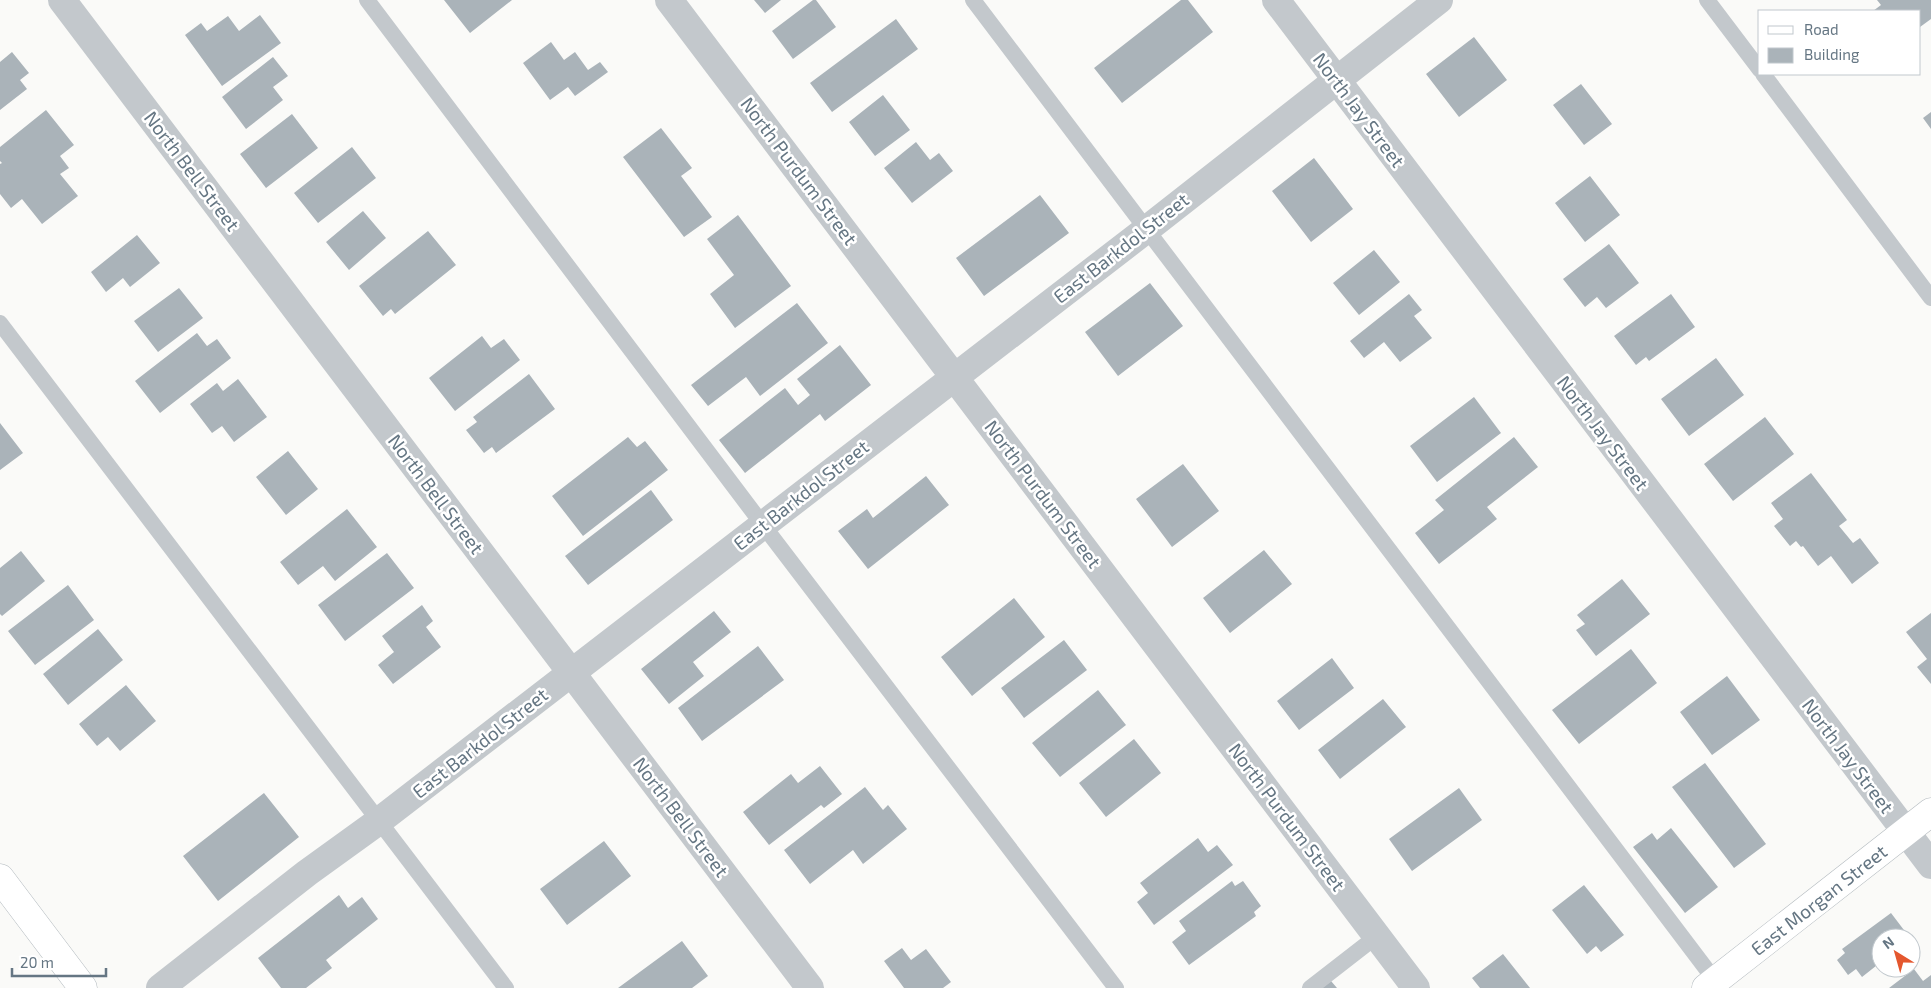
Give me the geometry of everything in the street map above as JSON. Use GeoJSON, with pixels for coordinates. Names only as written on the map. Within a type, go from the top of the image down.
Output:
{"type":"FeatureCollection","features":[{"type":"Feature","properties":{"kind":"street","name":"North Bell Street"},"geometry":{"type":"LineString","coordinates":[[62,0],[810,988]]}},
{"type":"Feature","properties":{"kind":"street","name":"North Purdum Street"},"geometry":{"type":"LineString","coordinates":[[669,0],[1416,988]]}},
{"type":"Feature","properties":{"kind":"street","name":"North Jay Street"},"geometry":{"type":"LineString","coordinates":[[1276,0],[1931,866]]}},
{"type":"Feature","properties":{"kind":"street","name":"East Barkdol Street"},"geometry":{"type":"LineString","coordinates":[[160,988],[307,873],[379,821],[1147,229],[1439,0]]}},
{"type":"Feature","properties":{"kind":"street","name":"East Morgan Street"},"geometry":{"type":"LineString","coordinates":[[1714,986],[1931,812]]}},
{"type":"Feature","properties":{"kind":"street"},"geometry":{"type":"LineString","coordinates":[[0,878],[84,988]]}},
{"type":"Feature","properties":{"kind":"lane"},"geometry":{"type":"LineString","coordinates":[[367,0],[763,525],[1116,988]]}},
{"type":"Feature","properties":{"kind":"lane"},"geometry":{"type":"LineString","coordinates":[[973,0],[1147,229],[1714,986]]}},
{"type":"Feature","properties":{"kind":"lane"},"geometry":{"type":"LineString","coordinates":[[1707,0],[1758,67]]}},
{"type":"Feature","properties":{"kind":"lane"},"geometry":{"type":"LineString","coordinates":[[1764,75],[1931,298]]}},
{"type":"Feature","properties":{"kind":"lane"},"geometry":{"type":"LineString","coordinates":[[0,323],[506,988]]}},
{"type":"Feature","properties":{"kind":"lane"},"geometry":{"type":"LineString","coordinates":[[1310,988],[1377,936]]}},
{"type":"Feature","properties":{"kind":"building"},"geometry":{"type":"Polygon","coordinates":[[[444,0],[512,0],[470,33],[444,0]]]}},
{"type":"Feature","properties":{"kind":"building"},"geometry":{"type":"Polygon","coordinates":[[[754,0],[781,0],[765,13],[754,0]]]}},
{"type":"Feature","properties":{"kind":"building"},"geometry":{"type":"Polygon","coordinates":[[[813,0],[816,0],[836,27],[793,59],[772,31],[813,0]]]}},
{"type":"Feature","properties":{"kind":"building"},"geometry":{"type":"Polygon","coordinates":[[[1181,0],[1188,0],[1213,32],[1122,103],[1094,68],[1181,0]]]}},
{"type":"Feature","properties":{"kind":"building"},"geometry":{"type":"Polygon","coordinates":[[[1877,0],[1931,0],[1931,19],[1921,26],[1921,10],[1874,10],[1881,5],[1877,0]]]}},
{"type":"Feature","properties":{"kind":"building"},"geometry":{"type":"Polygon","coordinates":[[[260,15],[281,43],[222,86],[185,35],[201,23],[207,31],[228,16],[239,31],[260,15]]]}},
{"type":"Feature","properties":{"kind":"building"},"geometry":{"type":"Polygon","coordinates":[[[896,19],[918,49],[832,112],[810,83],[896,19]]]}},
{"type":"Feature","properties":{"kind":"building"},"geometry":{"type":"Polygon","coordinates":[[[1474,37],[1507,80],[1459,117],[1426,74],[1474,37]]]}},
{"type":"Feature","properties":{"kind":"building"},"geometry":{"type":"Polygon","coordinates":[[[551,42],[564,60],[575,52],[588,70],[600,62],[608,72],[575,96],[568,87],[550,100],[523,63],[551,42]]]}},
{"type":"Feature","properties":{"kind":"building"},"geometry":{"type":"Polygon","coordinates":[[[12,52],[29,73],[20,80],[27,89],[0,110],[0,62],[12,52]]]}},
{"type":"Feature","properties":{"kind":"building"},"geometry":{"type":"Polygon","coordinates":[[[273,57],[288,76],[273,87],[283,100],[246,129],[222,97],[273,57]]]}},
{"type":"Feature","properties":{"kind":"building"},"geometry":{"type":"Polygon","coordinates":[[[1581,84],[1612,124],[1584,145],[1553,105],[1581,84]]]}},
{"type":"Feature","properties":{"kind":"building"},"geometry":{"type":"Polygon","coordinates":[[[883,95],[910,130],[875,156],[849,122],[883,95]]]}},
{"type":"Feature","properties":{"kind":"building"},"geometry":{"type":"Polygon","coordinates":[[[46,110],[74,145],[60,156],[69,168],[60,174],[78,196],[42,224],[22,199],[11,208],[0,194],[0,164],[2,163],[0,161],[0,147],[46,110]]]}},
{"type":"Feature","properties":{"kind":"building"},"geometry":{"type":"Polygon","coordinates":[[[1931,112],[1931,129],[1923,118],[1931,112]]]}},
{"type":"Feature","properties":{"kind":"building"},"geometry":{"type":"Polygon","coordinates":[[[292,114],[318,148],[266,188],[240,154],[292,114]]]}},
{"type":"Feature","properties":{"kind":"building"},"geometry":{"type":"Polygon","coordinates":[[[661,128],[692,168],[681,176],[712,217],[684,237],[623,157],[661,128]]]}},
{"type":"Feature","properties":{"kind":"building"},"geometry":{"type":"Polygon","coordinates":[[[916,142],[930,160],[939,153],[953,171],[912,203],[884,168],[916,142]]]}},
{"type":"Feature","properties":{"kind":"building"},"geometry":{"type":"Polygon","coordinates":[[[352,147],[376,178],[318,223],[294,193],[352,147]]]}},
{"type":"Feature","properties":{"kind":"building"},"geometry":{"type":"Polygon","coordinates":[[[1314,158],[1353,209],[1311,242],[1272,191],[1314,158]]]}},
{"type":"Feature","properties":{"kind":"building"},"geometry":{"type":"Polygon","coordinates":[[[1590,176],[1620,215],[1585,242],[1555,203],[1590,176]]]}},
{"type":"Feature","properties":{"kind":"building"},"geometry":{"type":"Polygon","coordinates":[[[1040,195],[1069,233],[984,296],[956,258],[1040,195]]]}},
{"type":"Feature","properties":{"kind":"building"},"geometry":{"type":"Polygon","coordinates":[[[363,211],[386,238],[349,270],[326,242],[363,211]]]}},
{"type":"Feature","properties":{"kind":"building"},"geometry":{"type":"Polygon","coordinates":[[[738,215],[791,286],[735,328],[710,294],[734,275],[707,239],[738,215]]]}},
{"type":"Feature","properties":{"kind":"building"},"geometry":{"type":"Polygon","coordinates":[[[428,231],[456,265],[395,314],[391,309],[383,316],[359,286],[428,231]]]}},
{"type":"Feature","properties":{"kind":"building"},"geometry":{"type":"Polygon","coordinates":[[[137,235],[160,263],[130,287],[123,278],[106,292],[91,272],[137,235]]]}},
{"type":"Feature","properties":{"kind":"building"},"geometry":{"type":"Polygon","coordinates":[[[1609,244],[1639,283],[1606,308],[1597,297],[1585,307],[1563,279],[1609,244]]]}},
{"type":"Feature","properties":{"kind":"building"},"geometry":{"type":"Polygon","coordinates":[[[1374,250],[1400,282],[1359,315],[1333,283],[1374,250]]]}},
{"type":"Feature","properties":{"kind":"building"},"geometry":{"type":"Polygon","coordinates":[[[1150,283],[1183,326],[1118,376],[1085,332],[1150,283]]]}},
{"type":"Feature","properties":{"kind":"building"},"geometry":{"type":"Polygon","coordinates":[[[179,288],[203,318],[158,352],[134,321],[179,288]]]}},
{"type":"Feature","properties":{"kind":"building"},"geometry":{"type":"Polygon","coordinates":[[[1409,294],[1422,310],[1414,316],[1432,338],[1400,362],[1384,342],[1364,358],[1350,341],[1409,294]]]}},
{"type":"Feature","properties":{"kind":"building"},"geometry":{"type":"Polygon","coordinates":[[[1671,294],[1695,327],[1649,361],[1646,357],[1636,365],[1614,336],[1671,294]]]}},
{"type":"Feature","properties":{"kind":"building"},"geometry":{"type":"Polygon","coordinates":[[[797,303],[828,343],[760,396],[746,377],[708,406],[691,385],[797,303]]]}},
{"type":"Feature","properties":{"kind":"building"},"geometry":{"type":"Polygon","coordinates":[[[197,333],[207,346],[217,339],[231,358],[160,413],[135,381],[197,333]]]}},
{"type":"Feature","properties":{"kind":"building"},"geometry":{"type":"Polygon","coordinates":[[[482,336],[491,348],[504,339],[520,360],[455,411],[429,378],[482,336]]]}},
{"type":"Feature","properties":{"kind":"building"},"geometry":{"type":"Polygon","coordinates":[[[840,345],[871,385],[825,421],[820,414],[745,473],[719,440],[785,388],[798,405],[810,395],[797,379],[840,345]]]}},
{"type":"Feature","properties":{"kind":"building"},"geometry":{"type":"Polygon","coordinates":[[[1716,358],[1744,395],[1689,436],[1661,399],[1716,358]]]}},
{"type":"Feature","properties":{"kind":"building"},"geometry":{"type":"Polygon","coordinates":[[[529,374],[555,409],[496,453],[492,447],[484,453],[466,430],[477,422],[473,417],[529,374]]]}},
{"type":"Feature","properties":{"kind":"building"},"geometry":{"type":"Polygon","coordinates":[[[238,379],[267,417],[234,442],[222,426],[212,433],[190,404],[217,383],[223,391],[238,379]]]}},
{"type":"Feature","properties":{"kind":"building"},"geometry":{"type":"Polygon","coordinates":[[[1474,397],[1501,433],[1437,482],[1410,446],[1474,397]]]}},
{"type":"Feature","properties":{"kind":"building"},"geometry":{"type":"Polygon","coordinates":[[[1765,417],[1794,454],[1733,501],[1704,464],[1765,417]]]}},
{"type":"Feature","properties":{"kind":"building"},"geometry":{"type":"Polygon","coordinates":[[[0,423],[23,453],[0,470],[0,423]]]}},
{"type":"Feature","properties":{"kind":"building"},"geometry":{"type":"Polygon","coordinates":[[[628,437],[637,447],[645,441],[668,470],[583,536],[552,496],[628,437]]]}},
{"type":"Feature","properties":{"kind":"building"},"geometry":{"type":"Polygon","coordinates":[[[1514,437],[1538,467],[1487,507],[1497,519],[1439,564],[1415,533],[1444,510],[1435,500],[1514,437]]]}},
{"type":"Feature","properties":{"kind":"building"},"geometry":{"type":"Polygon","coordinates":[[[288,451],[318,489],[286,515],[256,477],[288,451]]]}},
{"type":"Feature","properties":{"kind":"building"},"geometry":{"type":"Polygon","coordinates":[[[1183,464],[1219,511],[1172,547],[1136,499],[1183,464]]]}},
{"type":"Feature","properties":{"kind":"building"},"geometry":{"type":"Polygon","coordinates":[[[1811,473],[1847,520],[1839,526],[1853,543],[1860,538],[1879,563],[1852,584],[1831,556],[1818,566],[1803,546],[1801,547],[1796,541],[1790,546],[1774,526],[1783,519],[1771,503],[1811,473]]]}},
{"type":"Feature","properties":{"kind":"building"},"geometry":{"type":"Polygon","coordinates":[[[926,476],[949,505],[868,569],[838,531],[867,509],[873,518],[926,476]]]}},
{"type":"Feature","properties":{"kind":"building"},"geometry":{"type":"Polygon","coordinates":[[[651,490],[673,520],[588,585],[565,556],[651,490]]]}},
{"type":"Feature","properties":{"kind":"building"},"geometry":{"type":"Polygon","coordinates":[[[347,509],[377,547],[335,581],[323,566],[298,585],[280,562],[347,509]]]}},
{"type":"Feature","properties":{"kind":"building"},"geometry":{"type":"Polygon","coordinates":[[[1264,550],[1292,584],[1230,633],[1203,598],[1264,550]]]}},
{"type":"Feature","properties":{"kind":"building"},"geometry":{"type":"Polygon","coordinates":[[[21,551],[45,581],[2,616],[0,614],[0,568],[21,551]]]}},
{"type":"Feature","properties":{"kind":"building"},"geometry":{"type":"Polygon","coordinates":[[[387,553],[414,588],[345,641],[318,605],[387,553]]]}},
{"type":"Feature","properties":{"kind":"building"},"geometry":{"type":"Polygon","coordinates":[[[1622,579],[1650,614],[1596,656],[1576,630],[1585,624],[1577,615],[1622,579]]]}},
{"type":"Feature","properties":{"kind":"building"},"geometry":{"type":"Polygon","coordinates":[[[68,585],[94,620],[35,665],[8,631],[68,585]]]}},
{"type":"Feature","properties":{"kind":"building"},"geometry":{"type":"Polygon","coordinates":[[[1014,598],[1045,637],[972,696],[941,657],[1014,598]]]}},
{"type":"Feature","properties":{"kind":"building"},"geometry":{"type":"Polygon","coordinates":[[[422,605],[433,621],[426,627],[441,647],[393,684],[378,665],[394,652],[382,636],[422,605]]]}},
{"type":"Feature","properties":{"kind":"building"},"geometry":{"type":"Polygon","coordinates":[[[714,611],[731,632],[693,662],[704,676],[669,704],[641,669],[714,611]]]}},
{"type":"Feature","properties":{"kind":"building"},"geometry":{"type":"Polygon","coordinates":[[[1931,613],[1931,684],[1917,667],[1927,659],[1906,632],[1931,613]]]}},
{"type":"Feature","properties":{"kind":"building"},"geometry":{"type":"Polygon","coordinates":[[[98,629],[123,660],[68,705],[43,674],[98,629]]]}},
{"type":"Feature","properties":{"kind":"building"},"geometry":{"type":"Polygon","coordinates":[[[1064,640],[1087,670],[1024,718],[1001,688],[1064,640]]]}},
{"type":"Feature","properties":{"kind":"building"},"geometry":{"type":"Polygon","coordinates":[[[758,646],[784,680],[702,741],[678,708],[758,646]]]}},
{"type":"Feature","properties":{"kind":"building"},"geometry":{"type":"Polygon","coordinates":[[[1631,649],[1657,683],[1579,744],[1552,710],[1631,649]]]}},
{"type":"Feature","properties":{"kind":"building"},"geometry":{"type":"Polygon","coordinates":[[[1332,658],[1354,688],[1299,730],[1277,701],[1332,658]]]}},
{"type":"Feature","properties":{"kind":"building"},"geometry":{"type":"Polygon","coordinates":[[[1727,676],[1760,720],[1712,755],[1680,712],[1727,676]]]}},
{"type":"Feature","properties":{"kind":"building"},"geometry":{"type":"Polygon","coordinates":[[[126,685],[156,721],[120,751],[108,737],[97,746],[79,724],[126,685]]]}},
{"type":"Feature","properties":{"kind":"building"},"geometry":{"type":"Polygon","coordinates":[[[1098,690],[1126,725],[1060,777],[1032,743],[1098,690]]]}},
{"type":"Feature","properties":{"kind":"building"},"geometry":{"type":"Polygon","coordinates":[[[1383,699],[1406,727],[1340,779],[1318,750],[1383,699]]]}},
{"type":"Feature","properties":{"kind":"building"},"geometry":{"type":"Polygon","coordinates":[[[1134,739],[1161,773],[1106,817],[1079,783],[1134,739]]]}},
{"type":"Feature","properties":{"kind":"building"},"geometry":{"type":"Polygon","coordinates":[[[1705,763],[1766,844],[1734,868],[1672,787],[1705,763]]]}},
{"type":"Feature","properties":{"kind":"building"},"geometry":{"type":"Polygon","coordinates":[[[820,766],[842,794],[824,808],[821,805],[769,845],[743,812],[791,774],[798,783],[820,766]]]}},
{"type":"Feature","properties":{"kind":"building"},"geometry":{"type":"Polygon","coordinates":[[[865,787],[883,810],[888,805],[907,829],[863,864],[853,850],[810,884],[784,850],[865,787]]]}},
{"type":"Feature","properties":{"kind":"building"},"geometry":{"type":"Polygon","coordinates":[[[1459,788],[1482,820],[1412,871],[1389,839],[1459,788]]]}},
{"type":"Feature","properties":{"kind":"building"},"geometry":{"type":"Polygon","coordinates":[[[264,793],[299,837],[218,901],[183,856],[264,793]]]}},
{"type":"Feature","properties":{"kind":"building"},"geometry":{"type":"Polygon","coordinates":[[[1671,828],[1718,887],[1685,913],[1633,847],[1652,833],[1657,840],[1671,828]]]}},
{"type":"Feature","properties":{"kind":"building"},"geometry":{"type":"Polygon","coordinates":[[[1198,838],[1208,852],[1217,845],[1233,865],[1154,925],[1137,902],[1148,893],[1140,883],[1198,838]]]}},
{"type":"Feature","properties":{"kind":"building"},"geometry":{"type":"Polygon","coordinates":[[[604,841],[631,876],[567,925],[540,889],[604,841]]]}},
{"type":"Feature","properties":{"kind":"building"},"geometry":{"type":"Polygon","coordinates":[[[1232,881],[1235,886],[1243,881],[1261,906],[1254,912],[1256,916],[1189,965],[1172,942],[1186,931],[1179,921],[1232,881]]]}},
{"type":"Feature","properties":{"kind":"building"},"geometry":{"type":"Polygon","coordinates":[[[1584,885],[1624,935],[1601,952],[1596,946],[1587,954],[1552,910],[1584,885]]]}},
{"type":"Feature","properties":{"kind":"building"},"geometry":{"type":"Polygon","coordinates":[[[339,895],[348,908],[362,897],[378,919],[326,960],[332,968],[306,988],[281,988],[258,958],[339,895]]]}},
{"type":"Feature","properties":{"kind":"building"},"geometry":{"type":"Polygon","coordinates":[[[1891,913],[1902,928],[1871,928],[1871,970],[1862,977],[1856,969],[1848,975],[1837,960],[1845,953],[1842,949],[1891,913]]]}},
{"type":"Feature","properties":{"kind":"building"},"geometry":{"type":"Polygon","coordinates":[[[682,941],[708,976],[692,988],[618,988],[682,941]]]}},
{"type":"Feature","properties":{"kind":"building"},"geometry":{"type":"Polygon","coordinates":[[[902,948],[911,960],[926,949],[951,982],[943,988],[904,988],[884,961],[902,948]]]}},
{"type":"Feature","properties":{"kind":"building"},"geometry":{"type":"Polygon","coordinates":[[[1503,954],[1530,988],[1480,988],[1472,978],[1503,954]]]}},
{"type":"Feature","properties":{"kind":"building"},"geometry":{"type":"Polygon","coordinates":[[[1931,975],[1931,988],[1889,988],[1902,978],[1921,978],[1923,981],[1931,975]]]}},
{"type":"Feature","properties":{"kind":"building"},"geometry":{"type":"Polygon","coordinates":[[[1331,981],[1337,988],[1322,988],[1331,981]]]}}]}
